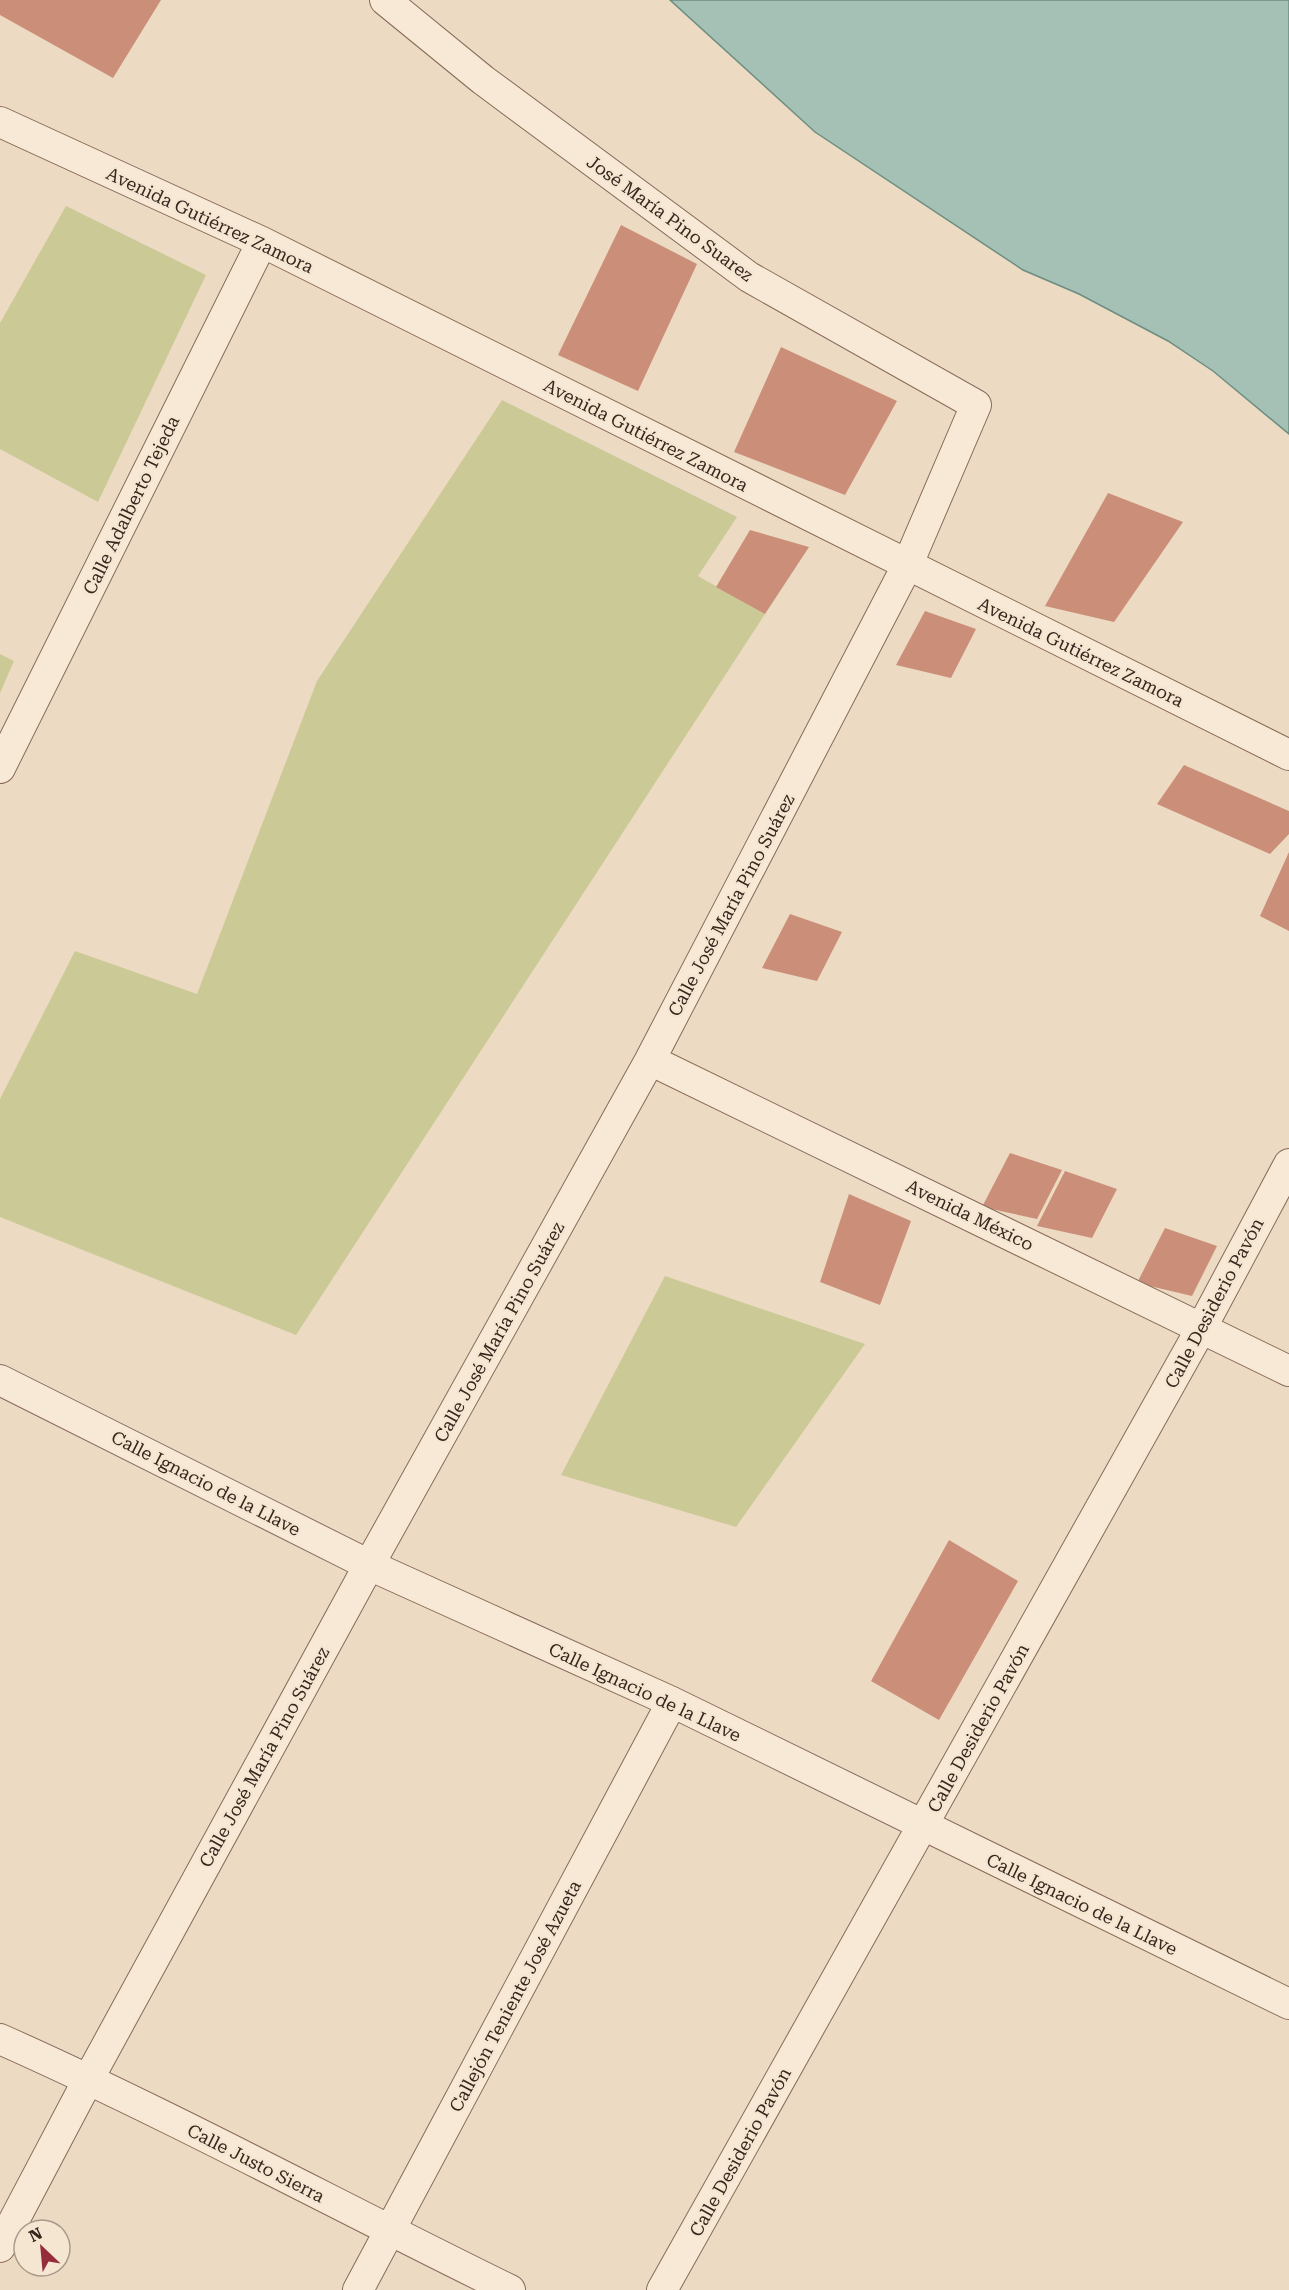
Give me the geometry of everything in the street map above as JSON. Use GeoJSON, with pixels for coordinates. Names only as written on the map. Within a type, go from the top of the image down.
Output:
{"type":"FeatureCollection","features":[{"type":"Feature","properties":{"kind":"street","name":"José María Pino Suarez"},"geometry":{"type":"LineString","coordinates":[[386,0],[483,80],[749,277],[976,405]]}},
{"type":"Feature","properties":{"kind":"street","name":"Avenida Gutiérrez Zamora"},"geometry":{"type":"LineString","coordinates":[[0,122],[262,243],[1289,755]]}},
{"type":"Feature","properties":{"kind":"street","name":"Calle Adalberto Tejeda"},"geometry":{"type":"LineString","coordinates":[[0,768],[262,243]]}},
{"type":"Feature","properties":{"kind":"street","name":"Calle José María Pino Suárez"},"geometry":{"type":"LineString","coordinates":[[0,2247],[369,1565],[650,1060],[907,566],[976,405]]}},
{"type":"Feature","properties":{"kind":"street","name":"Avenida México"},"geometry":{"type":"LineString","coordinates":[[650,1060],[1289,1371]]}},
{"type":"Feature","properties":{"kind":"street","name":"Calle Desiderio Pavón"},"geometry":{"type":"LineString","coordinates":[[662,2290],[1202,1327],[1289,1164]]}},
{"type":"Feature","properties":{"kind":"street","name":"Calle Ignacio de la Llave"},"geometry":{"type":"LineString","coordinates":[[0,1380],[369,1565],[672,1702],[1289,2004]]}},
{"type":"Feature","properties":{"kind":"street","name":"Callejón Teniente José Azueta"},"geometry":{"type":"LineString","coordinates":[[358,2290],[672,1702]]}},
{"type":"Feature","properties":{"kind":"street","name":"Calle Justo Sierra"},"geometry":{"type":"LineString","coordinates":[[0,2039],[89,2079],[390,2232],[510,2290]]}},
{"type":"Feature","properties":{"kind":"shaded area"},"geometry":{"type":"Polygon","coordinates":[[[670,0],[1289,0],[1289,434],[1213,371],[1168,341],[1079,294],[1023,270],[815,132],[670,0]]]}},
{"type":"Feature","properties":{"kind":"shaded area"},"geometry":{"type":"Polygon","coordinates":[[[66,206],[206,275],[98,502],[0,449],[0,323],[66,206]]]}},
{"type":"Feature","properties":{"kind":"shaded area"},"geometry":{"type":"Polygon","coordinates":[[[502,400],[737,517],[698,576],[765,614],[296,1335],[0,1217],[0,1099],[75,951],[197,994],[317,681],[502,400]]]}},
{"type":"Feature","properties":{"kind":"shaded area"},"geometry":{"type":"Polygon","coordinates":[[[0,654],[14,661],[0,693],[0,654]]]}},
{"type":"Feature","properties":{"kind":"shaded area"},"geometry":{"type":"Polygon","coordinates":[[[665,1276],[865,1344],[736,1527],[561,1475],[665,1276]]]}},
{"type":"Feature","properties":{"kind":"building"},"geometry":{"type":"Polygon","coordinates":[[[0,0],[161,0],[113,78],[0,15],[0,0]]]}},
{"type":"Feature","properties":{"kind":"building"},"geometry":{"type":"Polygon","coordinates":[[[621,225],[697,264],[638,391],[558,355],[621,225]]]}},
{"type":"Feature","properties":{"kind":"building"},"geometry":{"type":"Polygon","coordinates":[[[781,347],[897,401],[845,495],[734,452],[781,347]]]}},
{"type":"Feature","properties":{"kind":"building"},"geometry":{"type":"Polygon","coordinates":[[[1108,493],[1183,522],[1114,622],[1045,606],[1108,493]]]}},
{"type":"Feature","properties":{"kind":"building"},"geometry":{"type":"Polygon","coordinates":[[[750,530],[809,547],[765,614],[716,587],[750,530]]]}},
{"type":"Feature","properties":{"kind":"building"},"geometry":{"type":"Polygon","coordinates":[[[925,611],[976,629],[951,678],[896,665],[925,611]]]}},
{"type":"Feature","properties":{"kind":"building"},"geometry":{"type":"Polygon","coordinates":[[[1184,765],[1289,811],[1289,834],[1270,854],[1157,804],[1184,765]]]}},
{"type":"Feature","properties":{"kind":"building"},"geometry":{"type":"Polygon","coordinates":[[[1289,852],[1289,931],[1260,916],[1289,852]]]}},
{"type":"Feature","properties":{"kind":"building"},"geometry":{"type":"Polygon","coordinates":[[[790,914],[842,932],[817,981],[762,968],[790,914]]]}},
{"type":"Feature","properties":{"kind":"building"},"geometry":{"type":"Polygon","coordinates":[[[1010,1153],[1062,1170],[1037,1219],[982,1207],[1010,1153]]]}},
{"type":"Feature","properties":{"kind":"building"},"geometry":{"type":"Polygon","coordinates":[[[1065,1171],[1117,1189],[1092,1238],[1037,1226],[1065,1171]]]}},
{"type":"Feature","properties":{"kind":"building"},"geometry":{"type":"Polygon","coordinates":[[[849,1194],[911,1221],[880,1305],[820,1282],[849,1194]]]}},
{"type":"Feature","properties":{"kind":"building"},"geometry":{"type":"Polygon","coordinates":[[[1165,1228],[1217,1246],[1192,1296],[1137,1283],[1165,1228]]]}},
{"type":"Feature","properties":{"kind":"building"},"geometry":{"type":"Polygon","coordinates":[[[949,1540],[1018,1581],[939,1720],[871,1681],[949,1540]]]}}]}
